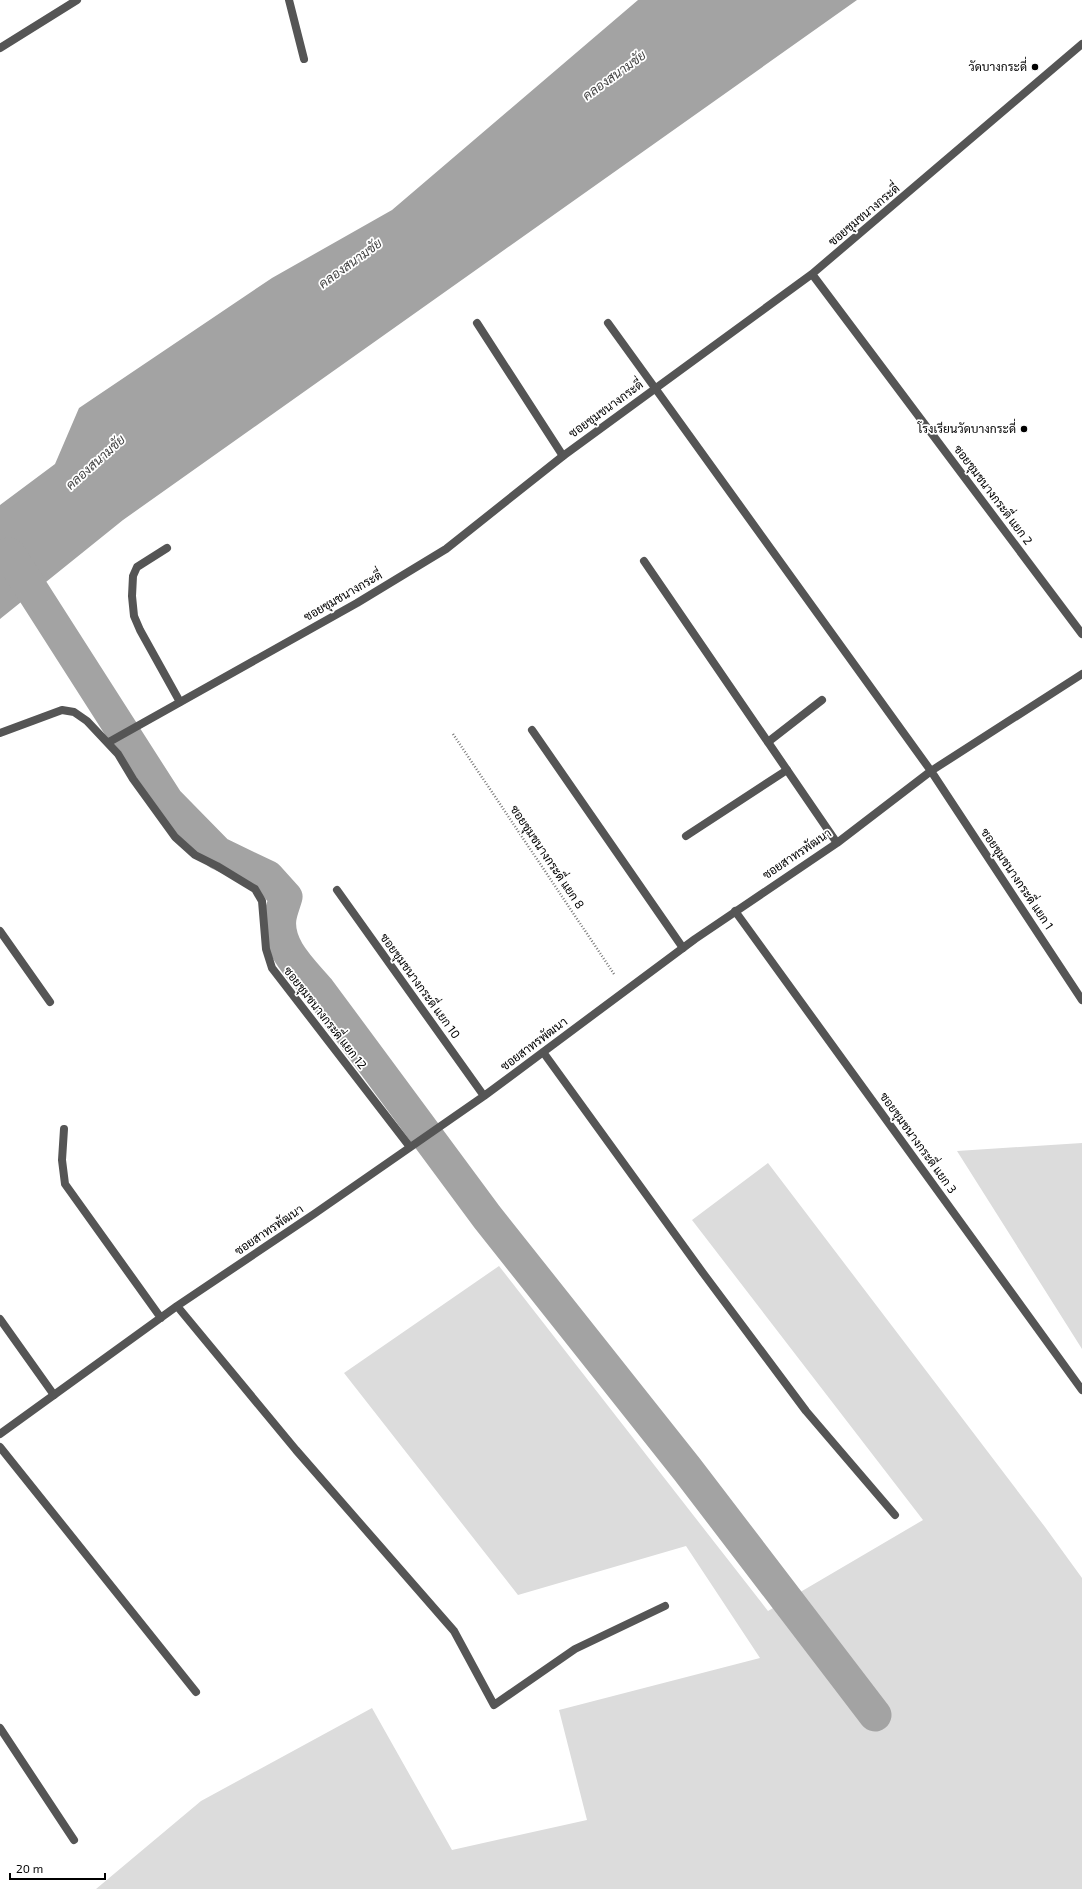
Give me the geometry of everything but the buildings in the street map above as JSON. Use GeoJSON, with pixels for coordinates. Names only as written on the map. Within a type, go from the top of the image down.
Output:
{"type":"FeatureCollection","features":[{"type":"Feature","properties":{"kind":"street"},"geometry":{"type":"LineString","coordinates":[[0,48],[77,0]]}},
{"type":"Feature","properties":{"kind":"street"},"geometry":{"type":"LineString","coordinates":[[289,0],[304,59]]}},
{"type":"Feature","properties":{"kind":"street","name":"ซอยชุมชนางกระดี่"},"geometry":{"type":"LineString","coordinates":[[109,742],[357,602],[446,549],[563,456],[812,274],[1082,44]]}},
{"type":"Feature","properties":{"kind":"street","name":"ซอยชุมชนางกระดี่ แยก 2"},"geometry":{"type":"LineString","coordinates":[[812,274],[1082,634]]}},
{"type":"Feature","properties":{"kind":"street"},"geometry":{"type":"LineString","coordinates":[[477,323],[563,456]]}},
{"type":"Feature","properties":{"kind":"street","name":"ซอยชุมชนางกระดี่ แยก 1"},"geometry":{"type":"LineString","coordinates":[[608,323],[931,771],[1082,1000]]}},
{"type":"Feature","properties":{"kind":"street"},"geometry":{"type":"LineString","coordinates":[[167,548],[137,567],[133,576],[132,596],[134,616],[140,630],[180,702]]}},
{"type":"Feature","properties":{"kind":"street"},"geometry":{"type":"LineString","coordinates":[[644,561],[837,843]]}},
{"type":"Feature","properties":{"kind":"street","name":"ซอยสาทรพัฒนา"},"geometry":{"type":"LineString","coordinates":[[0,1434],[177,1306],[314,1214],[484,1096],[683,948],[735,911],[837,843],[931,771],[1082,674]]}},
{"type":"Feature","properties":{"kind":"street"},"geometry":{"type":"LineString","coordinates":[[768,742],[822,700]]}},
{"type":"Feature","properties":{"kind":"street","name":"ซอยชุมชนางกระดี่ แยก 12"},"geometry":{"type":"LineString","coordinates":[[0,733],[62,710],[74,712],[88,721],[109,742],[133,779],[175,837],[194,854],[255,889],[262,901],[266,949],[272,968],[412,1146]]}},
{"type":"Feature","properties":{"kind":"street"},"geometry":{"type":"LineString","coordinates":[[532,730],[683,948]]}},
{"type":"Feature","properties":{"kind":"street"},"geometry":{"type":"LineString","coordinates":[[686,836],[787,770]]}},
{"type":"Feature","properties":{"kind":"street","name":"ซอยชุมชนางกระดี่ แยก 10"},"geometry":{"type":"LineString","coordinates":[[336,890],[484,1096]]}},
{"type":"Feature","properties":{"kind":"street","name":"ซอยชุมชนางกระดี่ แยก 3"},"geometry":{"type":"LineString","coordinates":[[735,911],[1082,1390]]}},
{"type":"Feature","properties":{"kind":"street"},"geometry":{"type":"LineString","coordinates":[[0,931],[50,1002]]}},
{"type":"Feature","properties":{"kind":"street"},"geometry":{"type":"LineString","coordinates":[[543,1052],[703,1273],[806,1410],[895,1515]]}},
{"type":"Feature","properties":{"kind":"street"},"geometry":{"type":"LineString","coordinates":[[64,1129],[62,1160],[65,1184],[161,1318]]}},
{"type":"Feature","properties":{"kind":"street"},"geometry":{"type":"LineString","coordinates":[[177,1306],[296,1450],[454,1632],[494,1705],[575,1649],[665,1606]]}},
{"type":"Feature","properties":{"kind":"street"},"geometry":{"type":"LineString","coordinates":[[0,1319],[54,1395]]}},
{"type":"Feature","properties":{"kind":"street"},"geometry":{"type":"LineString","coordinates":[[0,1447],[196,1692]]}},
{"type":"Feature","properties":{"kind":"street"},"geometry":{"type":"LineString","coordinates":[[0,1728],[74,1840]]}},
{"type":"Feature","properties":{"kind":"path","name":"ซอยชุมชนางกระดี่ แยก 8"},"geometry":{"type":"LineString","coordinates":[[453,734],[626,991]]}},
{"type":"Feature","properties":{"kind":"shaded area"},"geometry":{"type":"Polygon","coordinates":[[[1082,1143],[1082,1349],[957,1151],[1082,1143]]]}},
{"type":"Feature","properties":{"kind":"shaded area"},"geometry":{"type":"Polygon","coordinates":[[[768,1163],[1045,1527],[1082,1578],[1082,1889],[96,1889],[201,1801],[372,1708],[452,1850],[587,1820],[559,1710],[760,1658],[686,1546],[518,1595],[344,1373],[499,1266],[768,1611],[923,1520],[692,1220],[768,1163]]]}},
{"type":"Feature","properties":{"kind":"water","name":"คลองสนามชัย"},"geometry":{"type":"Polygon","coordinates":[[[638,0],[857,0],[123,520],[0,619],[0,505],[55,464],[79,408],[272,278],[392,210],[638,0]]]}},
{"type":"Feature","properties":{"kind":"waterway"},"geometry":{"type":"LineString","coordinates":[[9,554],[167,801],[218,853],[268,877],[286,897],[280,915],[280,929],[286,948],[298,966],[319,990],[487,1217],[687,1469],[875,1715]]}},
{"type":"Feature","properties":{"kind":"place","name":"วัดบางกระดี่"},"geometry":{"type":"Point","coordinates":[1035,67]}},
{"type":"Feature","properties":{"kind":"place","name":"โรงเรียนวัดบางกระดี่"},"geometry":{"type":"Point","coordinates":[1024,429]}}]}
